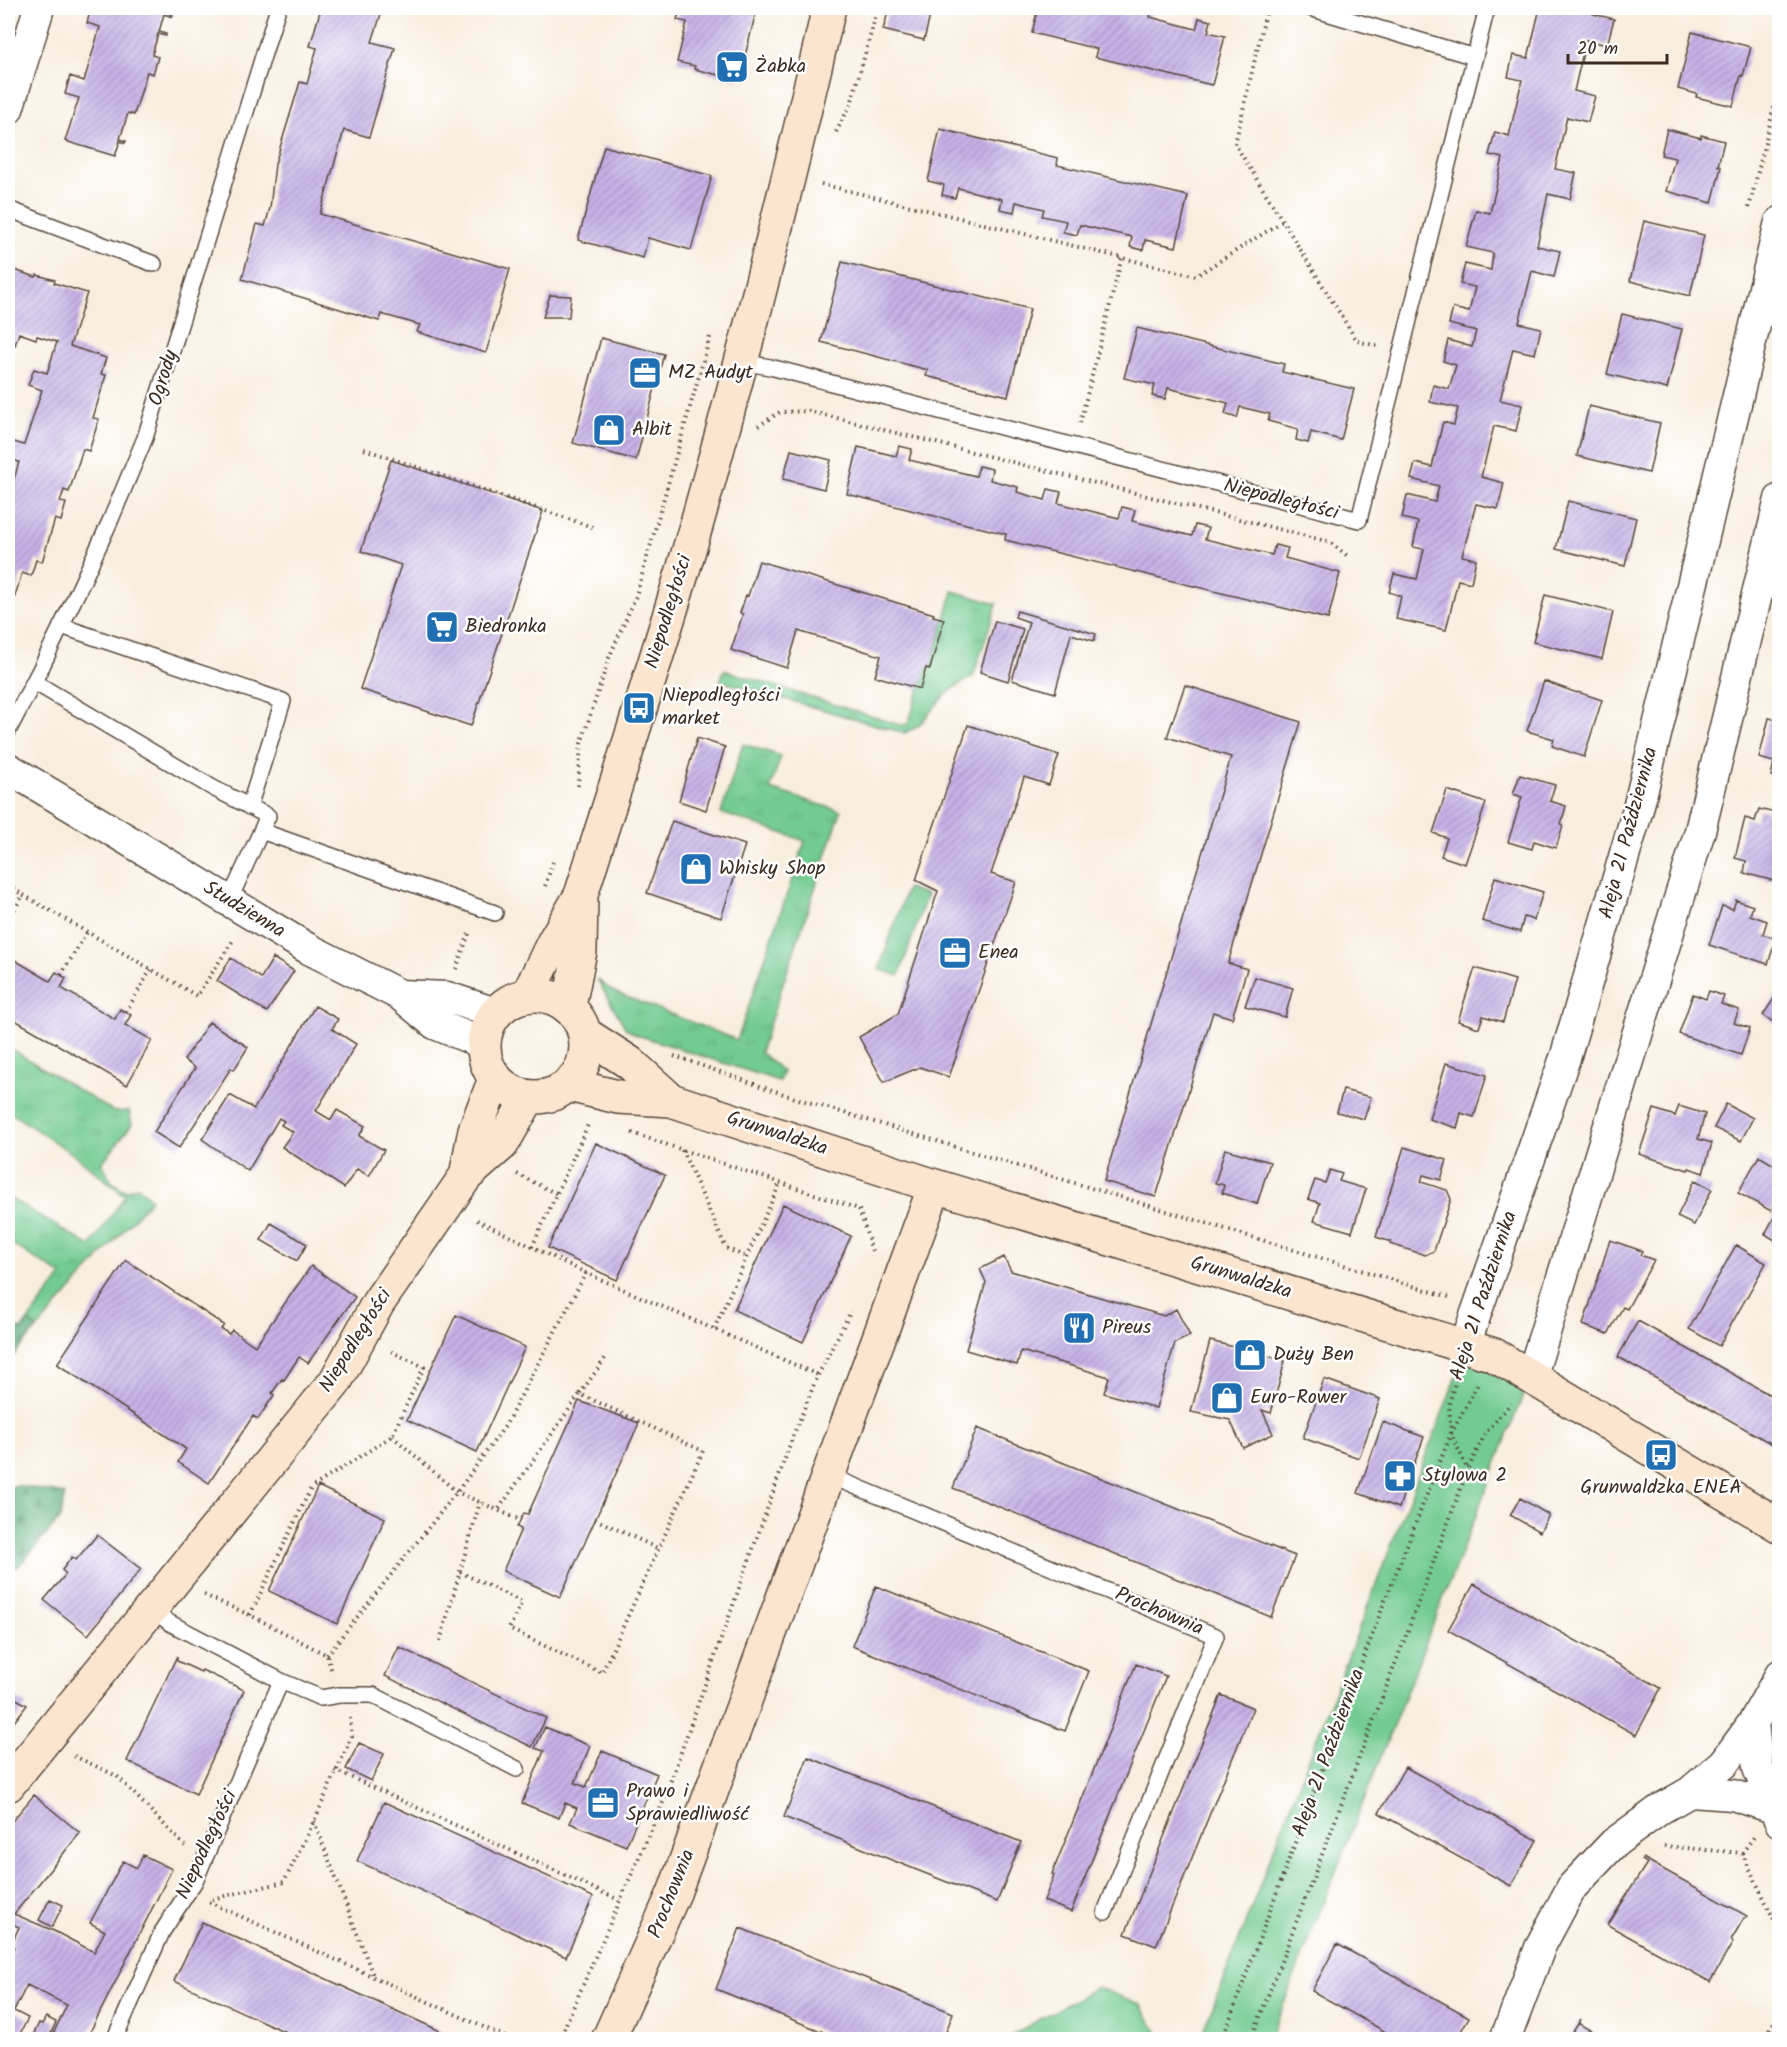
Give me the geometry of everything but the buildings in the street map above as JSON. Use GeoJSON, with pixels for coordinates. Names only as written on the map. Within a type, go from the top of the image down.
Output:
{"type":"FeatureCollection","features":[{"type":"Feature","properties":{"kind":"street"},"geometry":{"type":"LineString","coordinates":[[8,109],[39,8]]}},
{"type":"Feature","properties":{"kind":"street","name":"Niepodległości"},"geometry":{"type":"LineString","coordinates":[[528,995],[554,941],[581,895],[690,545],[741,362],[829,8]]}},
{"type":"Feature","properties":{"kind":"street","name":"Aleja 21 Października"},"geometry":{"type":"LineString","coordinates":[[1479,1350],[1638,809],[1779,222]]}},
{"type":"Feature","properties":{"kind":"street"},"geometry":{"type":"LineString","coordinates":[[1531,1378],[1700,831],[1779,499]]}},
{"type":"Feature","properties":{"kind":"street","name":"Studzienna"},"geometry":{"type":"LineString","coordinates":[[8,768],[307,948],[400,995],[447,997],[495,1013]]}},
{"type":"Feature","properties":{"kind":"street","name":"Niepodległości"},"geometry":{"type":"LineString","coordinates":[[568,1006],[580,951],[581,895]]}},
{"type":"Feature","properties":{"kind":"street"},"geometry":{"type":"LineString","coordinates":[[400,995],[435,1024],[484,1044]]}},
{"type":"Feature","properties":{"kind":"street"},"geometry":{"type":"LineString","coordinates":[[528,995],[543,995],[568,1006],[577,1016],[585,1034],[586,1048],[584,1061],[578,1074],[568,1085],[555,1093],[529,1097],[511,1091],[495,1079],[485,1060],[484,1044],[487,1027],[495,1013],[508,1002],[528,995]]}},
{"type":"Feature","properties":{"kind":"street","name":"Grunwaldzka"},"geometry":{"type":"LineString","coordinates":[[585,1034],[630,1063],[671,1100]]}},
{"type":"Feature","properties":{"kind":"street","name":"Niepodległości"},"geometry":{"type":"LineString","coordinates":[[8,1785],[334,1382],[378,1303],[466,1176],[475,1130],[495,1079]]}},
{"type":"Feature","properties":{"kind":"street","name":"Grunwaldzka"},"geometry":{"type":"LineString","coordinates":[[568,1085],[618,1097],[671,1100],[935,1185],[1479,1350],[1531,1378],[1779,1526]]}},
{"type":"Feature","properties":{"kind":"street"},"geometry":{"type":"LineString","coordinates":[[466,1176],[502,1144],[529,1097]]}},
{"type":"Feature","properties":{"kind":"street","name":"Prochownia"},"geometry":{"type":"LineString","coordinates":[[608,2040],[674,1893],[935,1185]]}},
{"type":"Feature","properties":{"kind":"street"},"geometry":{"type":"LineString","coordinates":[[1505,2040],[1541,1945],[1572,1887],[1614,1843],[1690,1791],[1724,1763],[1753,1723],[1779,1675]]}},
{"type":"Feature","properties":{"kind":"street"},"geometry":{"type":"LineString","coordinates":[[1753,1723],[1758,1768],[1770,1821]]}},
{"type":"Feature","properties":{"kind":"street"},"geometry":{"type":"LineString","coordinates":[[1690,1791],[1733,1795],[1770,1821]]}},
{"type":"Feature","properties":{"kind":"lane","name":"Ogrody"},"geometry":{"type":"LineString","coordinates":[[8,731],[61,626],[111,519],[145,438],[278,8]]}},
{"type":"Feature","properties":{"kind":"lane"},"geometry":{"type":"LineString","coordinates":[[1310,8],[1475,57]]}},
{"type":"Feature","properties":{"kind":"lane","name":"Niepodległości"},"geometry":{"type":"LineString","coordinates":[[741,362],[771,367],[1359,520],[1487,8]]}},
{"type":"Feature","properties":{"kind":"lane"},"geometry":{"type":"LineString","coordinates":[[8,209],[153,264]]}},
{"type":"Feature","properties":{"kind":"lane"},"geometry":{"type":"LineString","coordinates":[[61,626],[283,701],[249,807]]}},
{"type":"Feature","properties":{"kind":"lane"},"geometry":{"type":"LineString","coordinates":[[34,682],[268,816],[230,901]]}},
{"type":"Feature","properties":{"kind":"lane"},"geometry":{"type":"LineString","coordinates":[[261,831],[495,913]]}},
{"type":"Feature","properties":{"kind":"lane","name":"Prochownia"},"geometry":{"type":"LineString","coordinates":[[828,1475],[1216,1636],[1105,1912]]}},
{"type":"Feature","properties":{"kind":"lane"},"geometry":{"type":"LineString","coordinates":[[152,1609],[170,1623],[280,1681],[321,1698],[339,1695],[373,1695],[517,1769]]}},
{"type":"Feature","properties":{"kind":"lane","name":"Niepodległości"},"geometry":{"type":"LineString","coordinates":[[114,2040],[162,1932],[195,1881],[280,1681]]}},
{"type":"Feature","properties":{"kind":"path"},"geometry":{"type":"LineString","coordinates":[[1267,8],[1235,144],[1358,341],[1401,353]]}},
{"type":"Feature","properties":{"kind":"path"},"geometry":{"type":"LineString","coordinates":[[1419,8],[1436,12],[1437,8]]}},
{"type":"Feature","properties":{"kind":"path"},"geometry":{"type":"LineString","coordinates":[[1749,211],[1779,83]]}},
{"type":"Feature","properties":{"kind":"path"},"geometry":{"type":"LineString","coordinates":[[817,183],[1196,276],[1283,221]]}},
{"type":"Feature","properties":{"kind":"path"},"geometry":{"type":"LineString","coordinates":[[1074,447],[1122,257]]}},
{"type":"Feature","properties":{"kind":"path"},"geometry":{"type":"LineString","coordinates":[[578,789],[581,744],[609,658],[636,596],[711,333]]}},
{"type":"Feature","properties":{"kind":"path"},"geometry":{"type":"LineString","coordinates":[[752,430],[780,412],[809,411],[1330,542],[1350,558]]}},
{"type":"Feature","properties":{"kind":"path"},"geometry":{"type":"LineString","coordinates":[[364,449],[595,528]]}},
{"type":"Feature","properties":{"kind":"path"},"geometry":{"type":"LineString","coordinates":[[542,896],[556,853]]}},
{"type":"Feature","properties":{"kind":"path"},"geometry":{"type":"LineString","coordinates":[[8,886],[197,996],[235,938]]}},
{"type":"Feature","properties":{"kind":"path"},"geometry":{"type":"LineString","coordinates":[[8,920],[22,895]]}},
{"type":"Feature","properties":{"kind":"path"},"geometry":{"type":"LineString","coordinates":[[456,970],[478,907]]}},
{"type":"Feature","properties":{"kind":"path"},"geometry":{"type":"LineString","coordinates":[[61,975],[87,932]]}},
{"type":"Feature","properties":{"kind":"path"},"geometry":{"type":"LineString","coordinates":[[126,1012],[151,969]]}},
{"type":"Feature","properties":{"kind":"path"},"geometry":{"type":"LineString","coordinates":[[670,1055],[792,1097],[1448,1298],[1456,1292]]}},
{"type":"Feature","properties":{"kind":"path"},"geometry":{"type":"LineString","coordinates":[[532,1247],[591,1119],[608,1125],[618,1097]]}},
{"type":"Feature","properties":{"kind":"path"},"geometry":{"type":"LineString","coordinates":[[629,1132],[859,1209],[876,1263]]}},
{"type":"Feature","properties":{"kind":"path"},"geometry":{"type":"LineString","coordinates":[[682,1150],[726,1248],[746,1257]]}},
{"type":"Feature","properties":{"kind":"path"},"geometry":{"type":"LineString","coordinates":[[514,1173],[557,1194]]}},
{"type":"Feature","properties":{"kind":"path"},"geometry":{"type":"LineString","coordinates":[[714,1329],[780,1183]]}},
{"type":"Feature","properties":{"kind":"path"},"geometry":{"type":"LineString","coordinates":[[475,1219],[586,1273],[818,1375]]}},
{"type":"Feature","properties":{"kind":"path"},"geometry":{"type":"LineString","coordinates":[[327,1655],[457,1492],[505,1426],[586,1273]]}},
{"type":"Feature","properties":{"kind":"path"},"geometry":{"type":"LineString","coordinates":[[559,2040],[664,1800],[793,1436],[818,1375],[855,1304]]}},
{"type":"Feature","properties":{"kind":"path"},"geometry":{"type":"LineString","coordinates":[[250,1615],[311,1488],[392,1436],[424,1368],[381,1347]]}},
{"type":"Feature","properties":{"kind":"path","name":"Aleja 21 Października"},"geometry":{"type":"LineString","coordinates":[[1222,2040],[1384,1603],[1451,1434],[1479,1350]]}},
{"type":"Feature","properties":{"kind":"path","name":"Aleja 21 Października"},"geometry":{"type":"LineString","coordinates":[[1468,1469],[1451,1434],[1449,1404],[1479,1350]]}},
{"type":"Feature","properties":{"kind":"path"},"geometry":{"type":"LineString","coordinates":[[498,1510],[606,1357]]}},
{"type":"Feature","properties":{"kind":"path","name":"Aleja 21 Października"},"geometry":{"type":"LineString","coordinates":[[1251,2040],[1468,1469],[1485,1434],[1531,1378]]}},
{"type":"Feature","properties":{"kind":"path"},"geometry":{"type":"LineString","coordinates":[[460,1572],[522,1602],[509,1629],[602,1673],[703,1451],[580,1394]]}},
{"type":"Feature","properties":{"kind":"path"},"geometry":{"type":"LineString","coordinates":[[392,1436],[457,1492],[520,1520]]}},
{"type":"Feature","properties":{"kind":"path"},"geometry":{"type":"LineString","coordinates":[[440,1641],[480,1502]]}},
{"type":"Feature","properties":{"kind":"path"},"geometry":{"type":"LineString","coordinates":[[595,1519],[659,1549]]}},
{"type":"Feature","properties":{"kind":"path"},"geometry":{"type":"LineString","coordinates":[[196,1592],[250,1615],[327,1655],[339,1695],[350,1715],[352,1736],[284,1882],[205,1901],[512,2040]]}},
{"type":"Feature","properties":{"kind":"path"},"geometry":{"type":"LineString","coordinates":[[71,1755],[117,1776],[188,1849]]}},
{"type":"Feature","properties":{"kind":"path"},"geometry":{"type":"LineString","coordinates":[[335,1770],[619,1900]]}},
{"type":"Feature","properties":{"kind":"path"},"geometry":{"type":"LineString","coordinates":[[314,1821],[373,1976]]}},
{"type":"Feature","properties":{"kind":"path"},"geometry":{"type":"LineString","coordinates":[[1742,1853],[1770,1821]]}},
{"type":"Feature","properties":{"kind":"path"},"geometry":{"type":"LineString","coordinates":[[1660,1845],[1742,1853]]}},
{"type":"Feature","properties":{"kind":"path"},"geometry":{"type":"LineString","coordinates":[[1742,1853],[1779,1932]]}},
{"type":"Feature","properties":{"kind":"path"},"geometry":{"type":"LineString","coordinates":[[1764,2040],[1779,2012]]}},
{"type":"Feature","properties":{"kind":"green space"},"geometry":{"type":"Polygon","coordinates":[[[953,591],[997,604],[973,677],[950,691],[920,724],[910,731],[904,733],[720,681],[724,670],[900,725],[908,724],[926,668],[930,669],[953,591]]]}},
{"type":"Feature","properties":{"kind":"green space"},"geometry":{"type":"Polygon","coordinates":[[[743,744],[781,756],[770,789],[841,811],[760,1052],[783,1072],[779,1081],[637,1035],[626,1029],[597,979],[614,992],[737,1040],[805,841],[721,813],[743,744]]]}},
{"type":"Feature","properties":{"kind":"green space"},"geometry":{"type":"Polygon","coordinates":[[[907,888],[927,895],[899,976],[879,969],[907,888]]]}},
{"type":"Feature","properties":{"kind":"green space"},"geometry":{"type":"Polygon","coordinates":[[[8,1047],[114,1112],[129,1111],[132,1124],[102,1163],[112,1182],[126,1191],[138,1186],[151,1199],[8,1362],[8,1322],[21,1330],[62,1275],[8,1242],[8,1197],[90,1246],[125,1196],[77,1157],[8,1111],[8,1047]]]}},
{"type":"Feature","properties":{"kind":"green space"},"geometry":{"type":"Polygon","coordinates":[[[28,1321],[37,1328],[8,1362],[8,1322],[21,1330],[28,1321]]]}},
{"type":"Feature","properties":{"kind":"green space"},"geometry":{"type":"Polygon","coordinates":[[[1467,1349],[1529,1380],[1270,2039],[1200,2040],[1467,1349]]]}},
{"type":"Feature","properties":{"kind":"green space"},"geometry":{"type":"Polygon","coordinates":[[[17,1485],[65,1494],[60,1519],[18,1567],[8,1569],[8,1488],[17,1485]]]}},
{"type":"Feature","properties":{"kind":"green space"},"geometry":{"type":"Polygon","coordinates":[[[1097,1987],[1140,2004],[1162,2039],[1008,2039],[1010,2036],[1097,1987]]]}},
{"type":"Feature","properties":{"kind":"place","name":"Żabka"},"geometry":{"type":"Point","coordinates":[732,67]}},
{"type":"Feature","properties":{"kind":"place","name":"MZ Audyt"},"geometry":{"type":"Point","coordinates":[645,373]}},
{"type":"Feature","properties":{"kind":"place","name":"Albit"},"geometry":{"type":"Point","coordinates":[609,430]}},
{"type":"Feature","properties":{"kind":"place","name":"Biedronka"},"geometry":{"type":"Point","coordinates":[442,627]}},
{"type":"Feature","properties":{"kind":"place","name":"Niepodległości market"},"geometry":{"type":"Point","coordinates":[639,708]}},
{"type":"Feature","properties":{"kind":"place","name":"Whisky Shop"},"geometry":{"type":"Point","coordinates":[696,869]}},
{"type":"Feature","properties":{"kind":"place","name":"Enea"},"geometry":{"type":"Point","coordinates":[955,953]}},
{"type":"Feature","properties":{"kind":"place","name":"Pireus"},"geometry":{"type":"Point","coordinates":[1079,1328]}},
{"type":"Feature","properties":{"kind":"place","name":"Duży Ben"},"geometry":{"type":"Point","coordinates":[1250,1355]}},
{"type":"Feature","properties":{"kind":"place","name":"Euro-Rower"},"geometry":{"type":"Point","coordinates":[1227,1398]}},
{"type":"Feature","properties":{"kind":"place","name":"Grunwaldzka ENEA"},"geometry":{"type":"Point","coordinates":[1661,1455]}},
{"type":"Feature","properties":{"kind":"place","name":"Stylowa 2"},"geometry":{"type":"Point","coordinates":[1400,1476]}},
{"type":"Feature","properties":{"kind":"place","name":"Prawo i Sprawiedliwość"},"geometry":{"type":"Point","coordinates":[603,1803]}}]}
